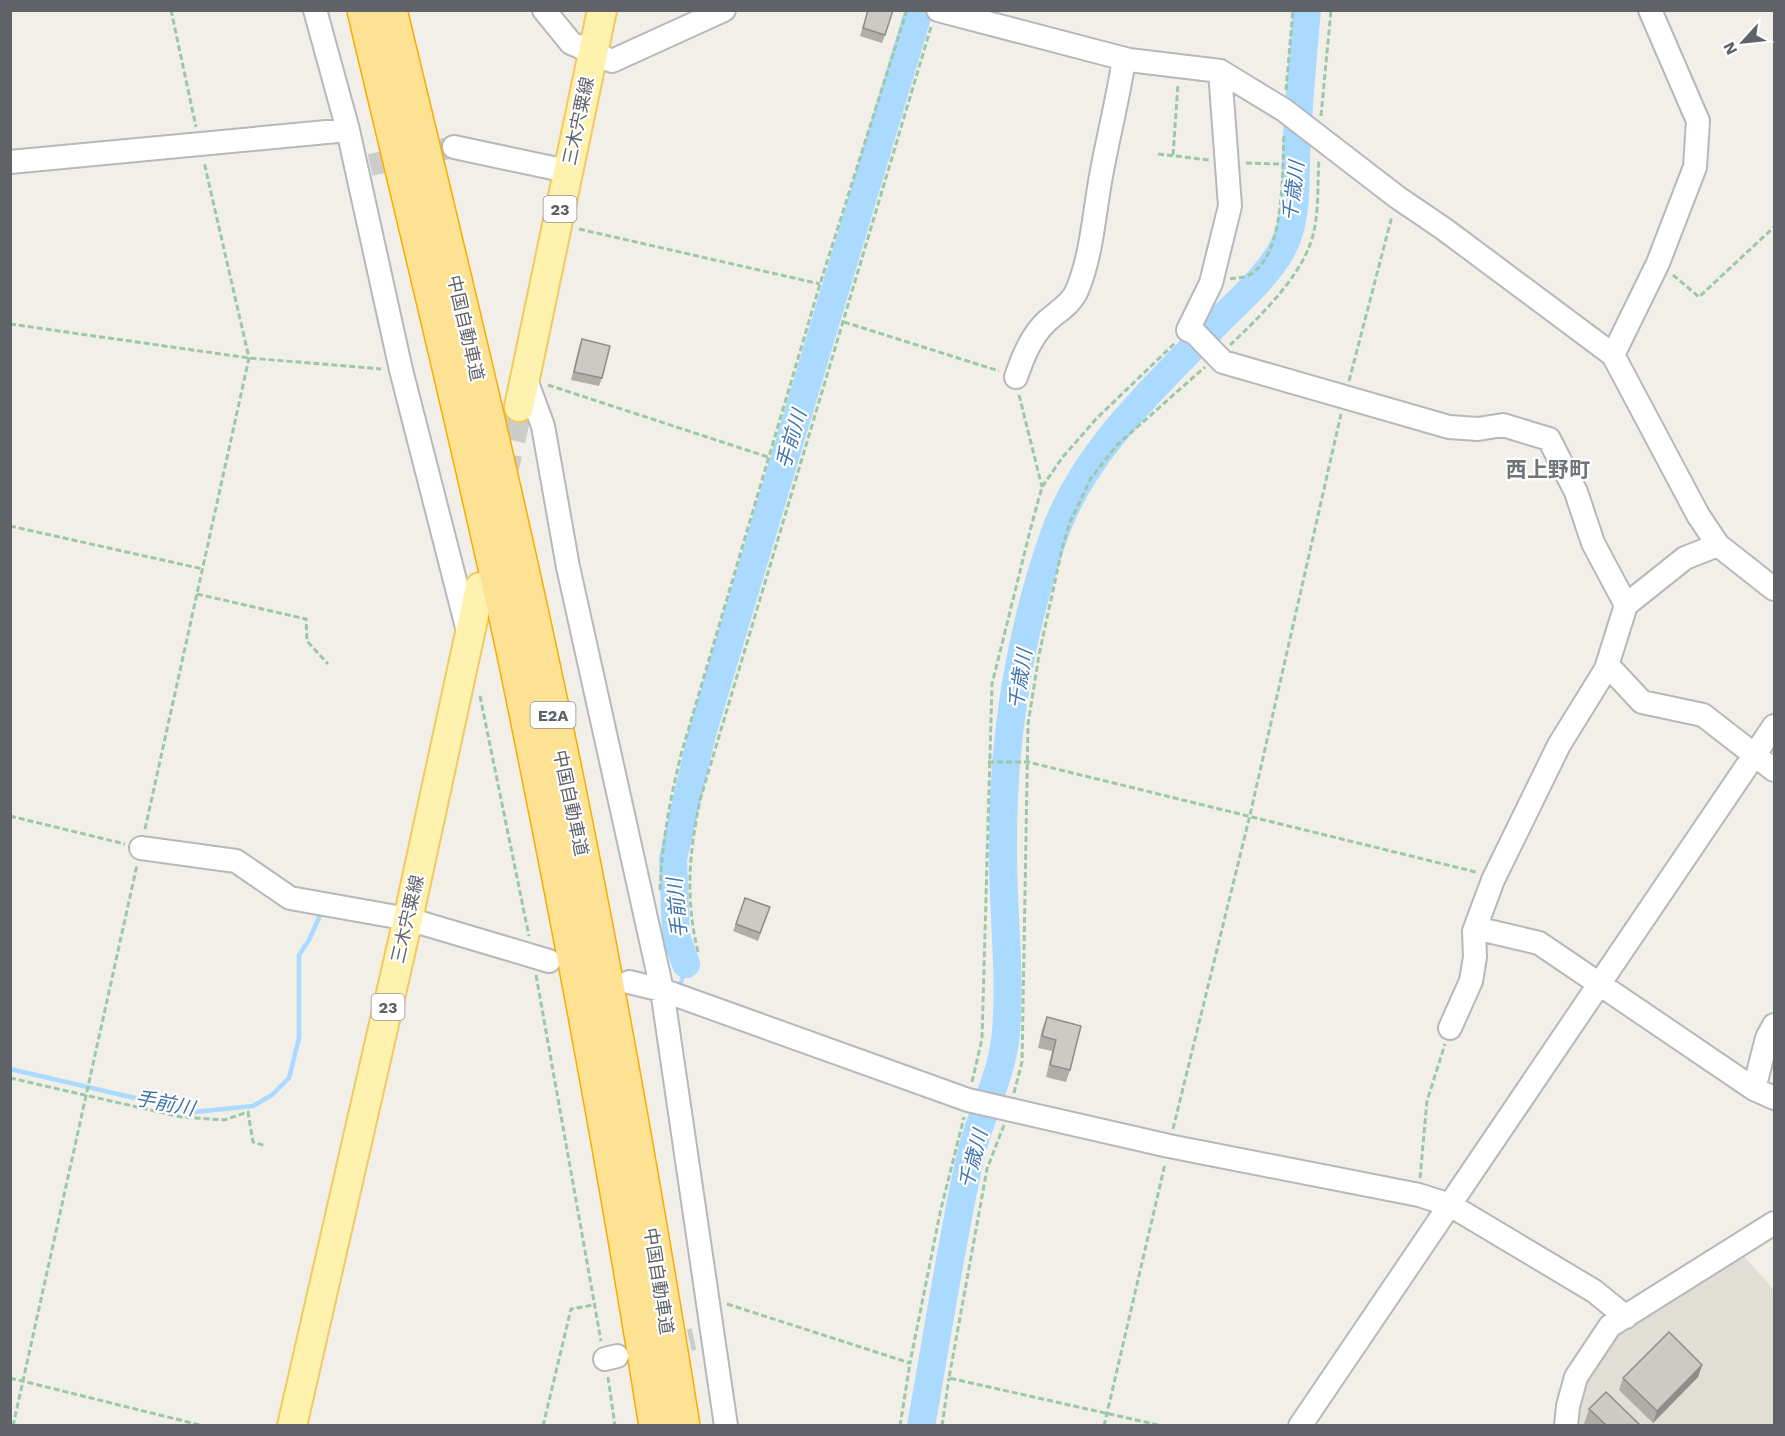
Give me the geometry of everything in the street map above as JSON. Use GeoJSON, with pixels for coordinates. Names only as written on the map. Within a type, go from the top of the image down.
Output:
{"type":"FeatureCollection","features":[{"type":"Feature","properties":{"kind":"highway","name":"中国自動車道"},"geometry":{"type":"LineString","coordinates":[[364,10],[444,346],[515,662],[569,925],[616,1178],[656,1425]]}},
{"type":"Feature","properties":{"kind":"highway","name":"中国自動車道"},"geometry":{"type":"LineString","coordinates":[[390,10],[539,646],[601,952],[647,1206],[683,1425]]}},
{"type":"Feature","properties":{"kind":"main road","name":"三木宍粟線"},"geometry":{"type":"LineString","coordinates":[[519,407],[602,10]]}},
{"type":"Feature","properties":{"kind":"main road","name":"三木宍粟線"},"geometry":{"type":"LineString","coordinates":[[292,1425],[408,919],[480,587]]}},
{"type":"Feature","properties":{"kind":"street"},"geometry":{"type":"LineString","coordinates":[[315,10],[348,129],[363,166],[401,370],[469,636]]}},
{"type":"Feature","properties":{"kind":"street"},"geometry":{"type":"LineString","coordinates":[[544,10],[571,43],[612,61],[724,10]]}},
{"type":"Feature","properties":{"kind":"street"},"geometry":{"type":"LineString","coordinates":[[1613,355],[1658,263],[1695,166],[1698,121],[1650,10]]}},
{"type":"Feature","properties":{"kind":"street"},"geometry":{"type":"LineString","coordinates":[[936,16],[1124,59],[1220,71],[1288,113],[1397,197],[1444,229],[1613,355],[1698,514],[1718,545],[1774,589]]}},
{"type":"Feature","properties":{"kind":"street"},"geometry":{"type":"LineString","coordinates":[[1016,377],[1025,351],[1045,322],[1069,303],[1077,290],[1092,239],[1101,173],[1117,111],[1124,59]]}},
{"type":"Feature","properties":{"kind":"street"},"geometry":{"type":"LineString","coordinates":[[1220,71],[1230,206],[1211,283],[1192,331],[1223,362],[1449,427],[1478,429],[1503,425],[1549,439],[1576,492],[1593,543],[1626,605]]}},
{"type":"Feature","properties":{"kind":"street"},"geometry":{"type":"LineString","coordinates":[[10,162],[348,129]]}},
{"type":"Feature","properties":{"kind":"street"},"geometry":{"type":"LineString","coordinates":[[454,147],[567,171]]}},
{"type":"Feature","properties":{"kind":"street"},"geometry":{"type":"LineString","coordinates":[[525,377],[543,426],[568,567],[662,990],[708,1298],[703,1337],[726,1425]]}},
{"type":"Feature","properties":{"kind":"street"},"geometry":{"type":"LineString","coordinates":[[1450,1028],[1471,981],[1475,957],[1474,931],[1493,880],[1559,745],[1606,669],[1626,605],[1685,558],[1718,545]]}},
{"type":"Feature","properties":{"kind":"street"},"geometry":{"type":"LineString","coordinates":[[1606,669],[1613,671],[1642,702],[1703,714],[1774,770]]}},
{"type":"Feature","properties":{"kind":"street"},"geometry":{"type":"LineString","coordinates":[[1300,1425],[1774,726]]}},
{"type":"Feature","properties":{"kind":"street"},"geometry":{"type":"LineString","coordinates":[[141,848],[236,861],[290,898],[408,919],[541,958]]}},
{"type":"Feature","properties":{"kind":"street"},"geometry":{"type":"LineString","coordinates":[[1474,931],[1484,930],[1539,943],[1754,1089],[1774,1098]]}},
{"type":"Feature","properties":{"kind":"street"},"geometry":{"type":"LineString","coordinates":[[629,982],[662,990],[971,1100],[1007,1110],[1169,1146],[1419,1195],[1450,1204],[1594,1291],[1626,1317]]}},
{"type":"Feature","properties":{"kind":"street"},"geometry":{"type":"LineString","coordinates":[[1754,1089],[1767,1038],[1774,1025]]}},
{"type":"Feature","properties":{"kind":"street"},"geometry":{"type":"LineString","coordinates":[[1566,1425],[1568,1406],[1576,1377],[1610,1326],[1774,1223]]}},
{"type":"Feature","properties":{"kind":"path"},"geometry":{"type":"LineString","coordinates":[[13,1425],[249,358],[171,10]]}},
{"type":"Feature","properties":{"kind":"path"},"geometry":{"type":"LineString","coordinates":[[660,897],[662,851],[669,801],[820,284],[907,10]]}},
{"type":"Feature","properties":{"kind":"path"},"geometry":{"type":"LineString","coordinates":[[1211,283],[1248,276],[1267,253],[1275,237],[1281,201],[1288,113],[1293,10]]}},
{"type":"Feature","properties":{"kind":"path"},"geometry":{"type":"LineString","coordinates":[[942,1425],[987,1169],[1022,1062],[1028,724],[1039,655],[1062,549],[1070,522],[1091,478],[1117,445],[1214,355],[1240,336],[1288,282],[1310,245],[1317,200],[1317,136],[1331,10]]}},
{"type":"Feature","properties":{"kind":"path"},"geometry":{"type":"LineString","coordinates":[[698,952],[691,922],[688,891],[691,846],[700,800],[936,16]]}},
{"type":"Feature","properties":{"kind":"path"},"geometry":{"type":"LineString","coordinates":[[1173,156],[1179,67]]}},
{"type":"Feature","properties":{"kind":"path"},"geometry":{"type":"LineString","coordinates":[[1104,1425],[1250,815],[1345,396],[1397,197]]}},
{"type":"Feature","properties":{"kind":"path"},"geometry":{"type":"LineString","coordinates":[[557,225],[820,284]]}},
{"type":"Feature","properties":{"kind":"path"},"geometry":{"type":"LineString","coordinates":[[1658,263],[1700,297],[1774,227]]}},
{"type":"Feature","properties":{"kind":"path"},"geometry":{"type":"LineString","coordinates":[[844,322],[1016,377],[1022,412],[1042,487]]}},
{"type":"Feature","properties":{"kind":"path"},"geometry":{"type":"LineString","coordinates":[[10,324],[249,358],[401,370]]}},
{"type":"Feature","properties":{"kind":"path"},"geometry":{"type":"LineString","coordinates":[[900,1425],[940,1213],[971,1100],[982,1039],[988,762],[992,684],[1012,594],[1042,487],[1096,419],[1192,331]]}},
{"type":"Feature","properties":{"kind":"path"},"geometry":{"type":"LineString","coordinates":[[525,377],[768,457]]}},
{"type":"Feature","properties":{"kind":"path"},"geometry":{"type":"LineString","coordinates":[[10,526],[203,569]]}},
{"type":"Feature","properties":{"kind":"path"},"geometry":{"type":"LineString","coordinates":[[197,594],[306,620],[307,641],[328,664]]}},
{"type":"Feature","properties":{"kind":"path"},"geometry":{"type":"LineString","coordinates":[[478,687],[541,958],[593,1305],[611,1357],[615,1425]]}},
{"type":"Feature","properties":{"kind":"path"},"geometry":{"type":"LineString","coordinates":[[988,762],[1028,762],[1250,815],[1478,873],[1493,880]]}},
{"type":"Feature","properties":{"kind":"path"},"geometry":{"type":"LineString","coordinates":[[10,816],[141,848]]}},
{"type":"Feature","properties":{"kind":"path"},"geometry":{"type":"LineString","coordinates":[[1419,1195],[1427,1101],[1450,1028]]}},
{"type":"Feature","properties":{"kind":"path"},"geometry":{"type":"LineString","coordinates":[[10,1078],[181,1117],[224,1119],[248,1112],[253,1142],[266,1146]]}},
{"type":"Feature","properties":{"kind":"path"},"geometry":{"type":"LineString","coordinates":[[708,1298],[910,1363]]}},
{"type":"Feature","properties":{"kind":"path"},"geometry":{"type":"LineString","coordinates":[[543,1425],[571,1309],[593,1305]]}},
{"type":"Feature","properties":{"kind":"path"},"geometry":{"type":"LineString","coordinates":[[10,1378],[204,1425]]}},
{"type":"Feature","properties":{"kind":"path"},"geometry":{"type":"LineString","coordinates":[[949,1378],[1162,1425]]}},
{"type":"Feature","properties":{"kind":"shaded area"},"geometry":{"type":"Polygon","coordinates":[[[1740,1252],[1774,1290],[1774,1425],[1575,1426],[1585,1376],[1612,1339],[1740,1252]]]}},
{"type":"Feature","properties":{"kind":"building"},"geometry":{"type":"Polygon","coordinates":[[[868,10],[893,10],[885,35],[863,28],[868,10]]]}},
{"type":"Feature","properties":{"kind":"building"},"geometry":{"type":"Polygon","coordinates":[[[582,339],[610,346],[602,378],[574,372],[582,339]]]}},
{"type":"Feature","properties":{"kind":"building"},"geometry":{"type":"Polygon","coordinates":[[[745,898],[770,907],[760,933],[736,924],[745,898]]]}},
{"type":"Feature","properties":{"kind":"building"},"geometry":{"type":"Polygon","coordinates":[[[1047,1017],[1081,1026],[1070,1070],[1050,1065],[1056,1040],[1042,1036],[1047,1017]]]}},
{"type":"Feature","properties":{"kind":"building"},"geometry":{"type":"Polygon","coordinates":[[[1669,1332],[1702,1365],[1657,1411],[1623,1378],[1669,1332]]]}},
{"type":"Feature","properties":{"kind":"building"},"geometry":{"type":"Polygon","coordinates":[[[1606,1392],[1640,1425],[1606,1425],[1589,1409],[1606,1392]]]}},
{"type":"Feature","properties":{"kind":"waterway","name":"手前川"},"geometry":{"type":"LineString","coordinates":[[686,964],[676,936],[673,859],[702,734],[919,10]]}},
{"type":"Feature","properties":{"kind":"waterway","name":"千歳川"},"geometry":{"type":"LineString","coordinates":[[921,1426],[969,1163],[1004,1049],[1008,985],[1003,866],[1006,764],[1023,647],[1042,572],[1067,505],[1102,448],[1145,397],[1259,281],[1281,251],[1294,211],[1307,10]]}},
{"type":"Feature","properties":{"kind":"waterway","name":"手前川"},"geometry":{"type":"LineString","coordinates":[[10,1069],[195,1112],[253,1106],[272,1095],[289,1078],[299,1038],[299,955],[309,940],[322,911]]}},
{"type":"Feature","properties":{"kind":"waterway","name":"手前川"},"geometry":{"type":"LineString","coordinates":[[679,990],[686,964]]}},
{"type":"Feature","properties":{"kind":"tunnel"},"geometry":{"type":"LineString","coordinates":[[370,165],[454,147]]}},
{"type":"Feature","properties":{"kind":"tunnel"},"geometry":{"type":"LineString","coordinates":[[502,481],[519,407]]}},
{"type":"Feature","properties":{"kind":"tunnel"},"geometry":{"type":"LineString","coordinates":[[657,1347],[694,1339]]}},
{"type":"Feature","properties":{"kind":"district","name":"西上野町"},"geometry":{"type":"Point","coordinates":[1548,469]}}]}
